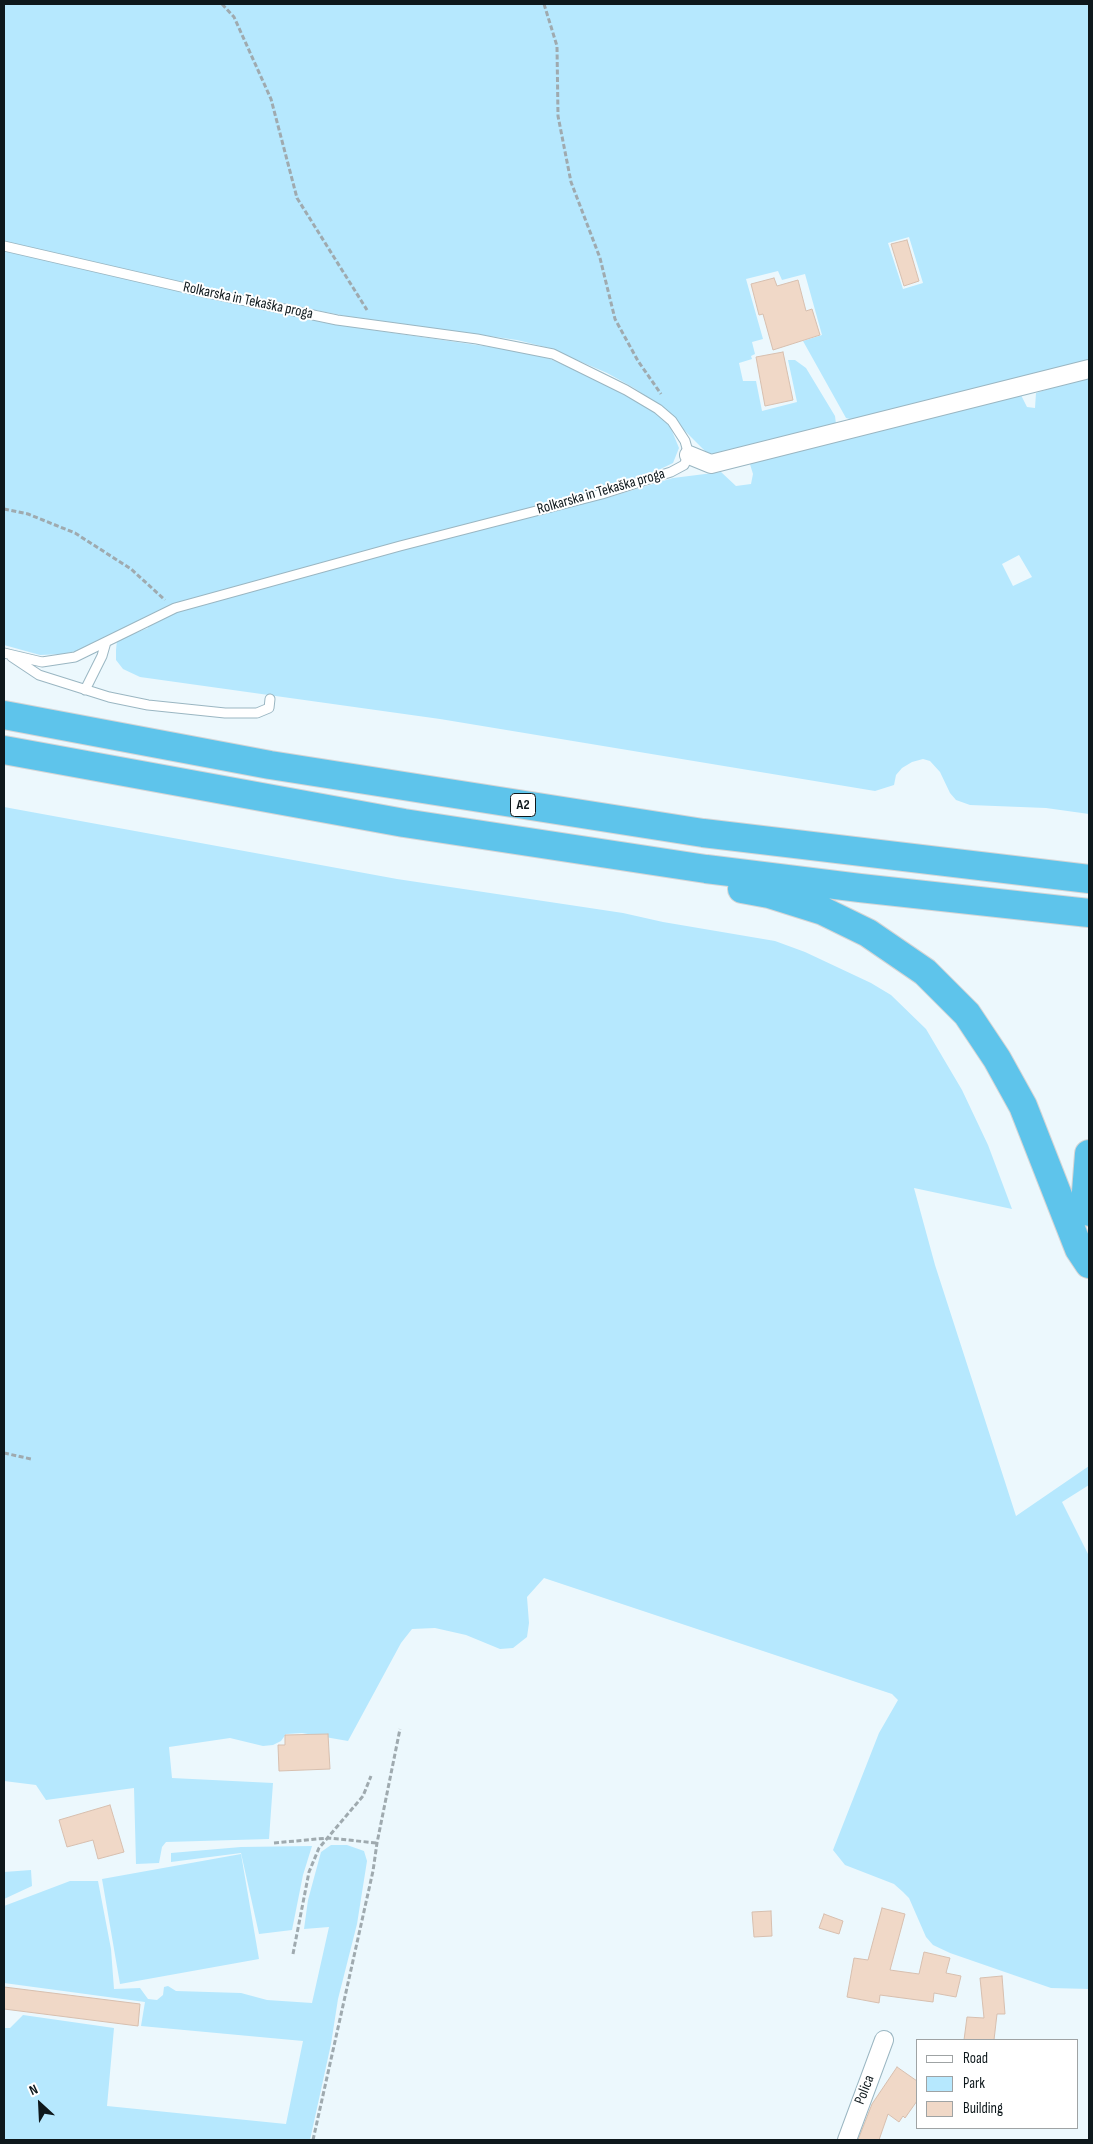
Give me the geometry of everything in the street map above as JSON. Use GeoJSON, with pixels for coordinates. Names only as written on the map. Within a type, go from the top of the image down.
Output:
{"type":"FeatureCollection","features":[{"type":"Feature","properties":{"kind":"highway","name":"A2"},"geometry":{"type":"LineString","coordinates":[[4,716],[270,765],[703,833],[1089,879]]}},
{"type":"Feature","properties":{"kind":"highway","name":"A2"},"geometry":{"type":"LineString","coordinates":[[4,750],[404,823],[706,869],[1089,914]]}},
{"type":"Feature","properties":{"kind":"highway"},"geometry":{"type":"LineString","coordinates":[[706,869],[744,890],[769,894],[823,911],[868,933],[924,972],[967,1014],[997,1059],[1022,1106],[1079,1249],[1089,1264]]}},
{"type":"Feature","properties":{"kind":"highway"},"geometry":{"type":"LineString","coordinates":[[1089,1154],[1086,1192],[1089,1212]]}},
{"type":"Feature","properties":{"kind":"street"},"geometry":{"type":"LineString","coordinates":[[689,455],[711,464],[1089,369]]}},
{"type":"Feature","properties":{"kind":"street","name":"Polica"},"geometry":{"type":"LineString","coordinates":[[847,2140],[884,2040]]}},
{"type":"Feature","properties":{"kind":"lane","name":"Rolkarska in Tekaška proga"},"geometry":{"type":"LineString","coordinates":[[4,246],[203,292],[336,320],[478,339],[553,354],[626,390],[658,409],[672,421],[685,440],[689,455],[684,465],[671,472],[602,494],[400,546],[175,608],[75,657],[42,662],[6,653]]}},
{"type":"Feature","properties":{"kind":"lane"},"geometry":{"type":"LineString","coordinates":[[85,690],[102,656],[106,642]]}},
{"type":"Feature","properties":{"kind":"lane"},"geometry":{"type":"LineString","coordinates":[[6,653],[39,675],[85,690],[148,705],[225,713],[265,711],[269,708],[270,699]]}},
{"type":"Feature","properties":{"kind":"path"},"geometry":{"type":"LineString","coordinates":[[222,4],[234,17],[271,99],[297,198],[377,326]]}},
{"type":"Feature","properties":{"kind":"path"},"geometry":{"type":"LineString","coordinates":[[544,4],[557,46],[558,116],[571,182],[600,258],[615,319],[638,361],[665,399]]}},
{"type":"Feature","properties":{"kind":"path"},"geometry":{"type":"LineString","coordinates":[[4,509],[28,514],[75,533],[131,569],[175,608]]}},
{"type":"Feature","properties":{"kind":"path"},"geometry":{"type":"LineString","coordinates":[[4,1453],[31,1459]]}},
{"type":"Feature","properties":{"kind":"path"},"geometry":{"type":"LineString","coordinates":[[313,2140],[373,1871],[400,1729]]}},
{"type":"Feature","properties":{"kind":"path"},"geometry":{"type":"LineString","coordinates":[[293,1954],[309,1872],[319,1848],[363,1796],[371,1776]]}},
{"type":"Feature","properties":{"kind":"path"},"geometry":{"type":"LineString","coordinates":[[274,1843],[328,1838],[377,1843]]}},
{"type":"Feature","properties":{"kind":"green space"},"geometry":{"type":"Polygon","coordinates":[[[4,4],[1089,4],[1089,363],[857,421],[846,418],[803,341],[822,335],[805,274],[782,280],[778,271],[746,279],[763,339],[752,342],[755,354],[751,356],[752,359],[739,363],[743,381],[756,381],[762,411],[797,402],[788,360],[795,360],[806,368],[835,416],[836,424],[714,455],[707,453],[660,406],[634,388],[607,373],[549,348],[517,340],[346,316],[242,296],[240,304],[331,324],[498,348],[548,358],[587,375],[654,411],[670,426],[679,448],[673,463],[646,476],[607,485],[610,497],[673,478],[721,472],[736,486],[751,484],[753,474],[749,461],[1021,395],[1027,407],[1035,408],[1036,393],[1089,376],[1089,814],[1046,808],[970,805],[956,800],[950,793],[940,772],[930,761],[923,759],[912,762],[902,768],[896,775],[894,785],[875,791],[440,719],[140,677],[123,669],[116,660],[117,640],[148,628],[147,620],[80,650],[64,654],[40,655],[4,645],[4,4]],[[909,237],[888,243],[903,289],[923,283],[909,237]],[[1019,555],[1002,564],[1013,586],[1032,577],[1019,555]]]}},
{"type":"Feature","properties":{"kind":"green space"},"geometry":{"type":"Polygon","coordinates":[[[4,807],[397,879],[623,913],[663,922],[775,941],[805,952],[871,983],[891,995],[926,1029],[962,1090],[988,1145],[1012,1209],[914,1188],[935,1265],[1016,1516],[1089,1466],[1089,1485],[1062,1502],[1089,1556],[1089,1989],[1051,1988],[950,1953],[933,1945],[926,1937],[909,1898],[903,1892],[894,1884],[845,1865],[833,1850],[879,1733],[898,1700],[892,1694],[544,1578],[527,1597],[529,1623],[527,1637],[513,1648],[500,1649],[466,1635],[435,1628],[412,1629],[401,1643],[348,1741],[302,1733],[286,1734],[281,1741],[273,1745],[263,1746],[230,1738],[169,1747],[172,1778],[273,1783],[269,1839],[166,1842],[162,1847],[159,1863],[136,1864],[134,1788],[46,1800],[36,1785],[4,1781],[4,807]]]}},
{"type":"Feature","properties":{"kind":"green space"},"geometry":{"type":"Polygon","coordinates":[[[331,1845],[347,1845],[364,1851],[367,1861],[357,1924],[338,1999],[331,2044],[310,2140],[4,2140],[4,2028],[10,2028],[23,2015],[114,2028],[107,2106],[286,2124],[303,2041],[141,2026],[145,2002],[4,1983],[4,1906],[70,1881],[98,1881],[111,1949],[114,1989],[140,1988],[148,1999],[157,2000],[163,1995],[164,1987],[168,1986],[176,1991],[241,1993],[267,2000],[312,2003],[329,1927],[304,1929],[308,1900],[321,1852],[331,1845]]]}},
{"type":"Feature","properties":{"kind":"green space"},"geometry":{"type":"Polygon","coordinates":[[[312,1846],[303,1875],[292,1930],[259,1934],[241,1853],[171,1862],[171,1853],[241,1847],[312,1846]]]}},
{"type":"Feature","properties":{"kind":"green space"},"geometry":{"type":"Polygon","coordinates":[[[241,1854],[259,1959],[120,1984],[102,1879],[241,1854]]]}},
{"type":"Feature","properties":{"kind":"green space"},"geometry":{"type":"Polygon","coordinates":[[[31,1870],[32,1886],[4,1899],[4,1872],[31,1870]]]}},
{"type":"Feature","properties":{"kind":"building"},"geometry":{"type":"Polygon","coordinates":[[[907,240],[919,281],[904,286],[891,244],[907,240]]]}},
{"type":"Feature","properties":{"kind":"building"},"geometry":{"type":"Polygon","coordinates":[[[774,278],[777,286],[798,280],[806,311],[812,309],[820,335],[773,350],[763,314],[759,315],[751,284],[774,278]]]}},
{"type":"Feature","properties":{"kind":"building"},"geometry":{"type":"Polygon","coordinates":[[[783,352],[793,400],[765,406],[756,357],[783,352]]]}},
{"type":"Feature","properties":{"kind":"building"},"geometry":{"type":"Polygon","coordinates":[[[328,1734],[330,1769],[279,1771],[278,1745],[285,1745],[285,1735],[328,1734]]]}},
{"type":"Feature","properties":{"kind":"building"},"geometry":{"type":"Polygon","coordinates":[[[110,1805],[124,1852],[98,1859],[93,1840],[67,1847],[59,1820],[110,1805]]]}},
{"type":"Feature","properties":{"kind":"building"},"geometry":{"type":"Polygon","coordinates":[[[882,1908],[905,1914],[890,1970],[919,1974],[924,1952],[950,1958],[946,1973],[961,1976],[956,1997],[934,1993],[933,2002],[880,1995],[879,2003],[847,1997],[854,1958],[868,1960],[882,1908]]]}},
{"type":"Feature","properties":{"kind":"building"},"geometry":{"type":"Polygon","coordinates":[[[771,1911],[772,1936],[754,1937],[752,1912],[771,1911]]]}},
{"type":"Feature","properties":{"kind":"building"},"geometry":{"type":"Polygon","coordinates":[[[824,1914],[843,1921],[839,1934],[819,1928],[824,1914]]]}},
{"type":"Feature","properties":{"kind":"building"},"geometry":{"type":"Polygon","coordinates":[[[1002,1976],[1005,2014],[997,2014],[994,2039],[964,2039],[967,2017],[984,2018],[980,1978],[1002,1976]]]}},
{"type":"Feature","properties":{"kind":"building"},"geometry":{"type":"Polygon","coordinates":[[[4,1987],[140,2004],[138,2026],[4,2009],[4,1987]]]}},
{"type":"Feature","properties":{"kind":"building"},"geometry":{"type":"Polygon","coordinates":[[[897,2067],[916,2080],[916,2102],[905,2118],[903,2116],[899,2122],[888,2114],[879,2140],[858,2140],[872,2104],[897,2067]]]}}]}
